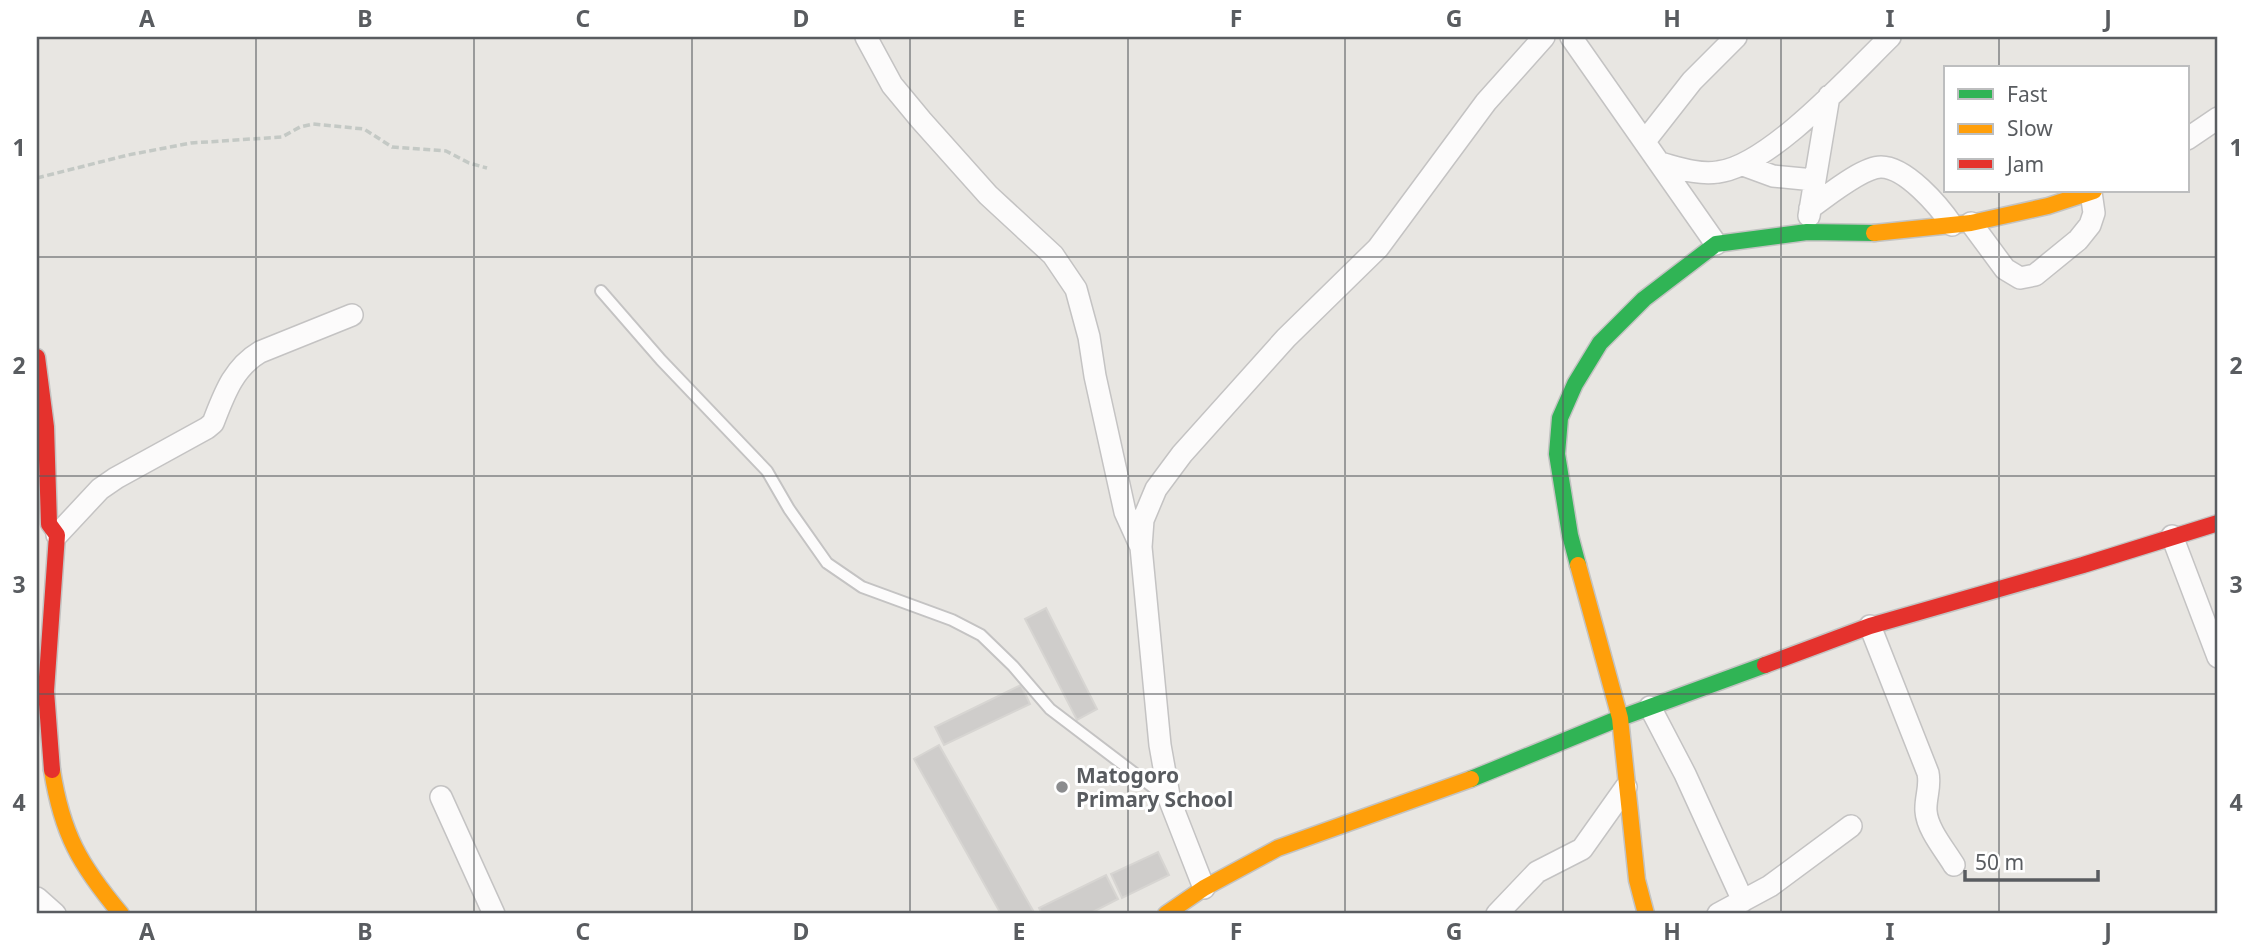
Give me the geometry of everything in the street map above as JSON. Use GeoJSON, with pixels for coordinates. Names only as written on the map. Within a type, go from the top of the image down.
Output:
{"type":"FeatureCollection","features":[{"type":"Feature","properties":{"kind":"street"},"geometry":{"type":"LineString","coordinates":[[866,37],[899,94],[988,195],[1053,255],[1076,289],[1089,337],[1125,512],[1141,547]]}},
{"type":"Feature","properties":{"kind":"street"},"geometry":{"type":"LineString","coordinates":[[1204,888],[1170,801],[1158,732],[1141,547],[1143,520],[1156,489],[1182,454],[1286,338],[1378,248],[1486,102],[1544,37]]}},
{"type":"Feature","properties":{"kind":"street"},"geometry":{"type":"LineString","coordinates":[[1571,37],[1716,244]]}},
{"type":"Feature","properties":{"kind":"street"},"geometry":{"type":"LineString","coordinates":[[1644,141],[1692,81],[1736,37]]}},
{"type":"Feature","properties":{"kind":"street"},"geometry":{"type":"LineString","coordinates":[[1660,163],[1695,172],[1717,173],[1743,165],[1776,143],[1890,37]]}},
{"type":"Feature","properties":{"kind":"street"},"geometry":{"type":"LineString","coordinates":[[1807,232],[1829,96]]}},
{"type":"Feature","properties":{"kind":"street"},"geometry":{"type":"LineString","coordinates":[[2188,138],[2218,118]]}},
{"type":"Feature","properties":{"kind":"street"},"geometry":{"type":"LineString","coordinates":[[1743,165],[1773,176],[1815,176],[1852,181]]}},
{"type":"Feature","properties":{"kind":"street"},"geometry":{"type":"LineString","coordinates":[[1646,914],[1637,880],[1620,718],[1570,535],[1556,454],[1560,418],[1600,343],[1644,299],[1716,244],[1807,232],[1869,233],[1962,224],[2048,206],[2092,192],[2094,213],[2090,225],[2078,240],[2035,275],[2020,278],[2005,269],[1962,224],[1892,170],[1881,167],[1870,170],[1810,208]]}},
{"type":"Feature","properties":{"kind":"street"},"geometry":{"type":"LineString","coordinates":[[121,914],[100,889],[76,850],[60,814],[50,765],[47,722],[48,633],[57,535],[100,489],[208,429],[238,368],[247,360],[260,352],[352,315]]}},
{"type":"Feature","properties":{"kind":"street"},"geometry":{"type":"LineString","coordinates":[[37,356],[49,524],[57,535]]}},
{"type":"Feature","properties":{"kind":"street"},"geometry":{"type":"LineString","coordinates":[[1166,914],[1204,888],[1278,848],[1469,780],[1620,718],[1870,626],[2218,523]]}},
{"type":"Feature","properties":{"kind":"street"},"geometry":{"type":"LineString","coordinates":[[2172,536],[2218,656]]}},
{"type":"Feature","properties":{"kind":"street"},"geometry":{"type":"LineString","coordinates":[[1870,626],[1928,773],[1930,786],[1927,819],[1954,865]]}},
{"type":"Feature","properties":{"kind":"street"},"geometry":{"type":"LineString","coordinates":[[1650,707],[1685,774],[1743,901]]}},
{"type":"Feature","properties":{"kind":"street"},"geometry":{"type":"LineString","coordinates":[[1497,914],[1537,872],[1581,849],[1626,787]]}},
{"type":"Feature","properties":{"kind":"street"},"geometry":{"type":"LineString","coordinates":[[441,797],[494,914]]}},
{"type":"Feature","properties":{"kind":"street"},"geometry":{"type":"LineString","coordinates":[[1718,914],[1770,886],[1852,826]]}},
{"type":"Feature","properties":{"kind":"street"},"geometry":{"type":"LineString","coordinates":[[37,898],[55,914]]}},
{"type":"Feature","properties":{"kind":"lane"},"geometry":{"type":"LineString","coordinates":[[601,291],[661,360],[767,471],[794,518],[827,563],[862,587],[952,620],[981,635],[1013,666],[1050,709],[1170,801]]}},
{"type":"Feature","properties":{"kind":"path"},"geometry":{"type":"LineString","coordinates":[[37,178],[128,155],[191,143],[282,137],[300,127],[313,124],[364,128],[392,147],[446,150],[469,163],[487,168]]}},
{"type":"Feature","properties":{"kind":"building"},"geometry":{"type":"Polygon","coordinates":[[[1046,608],[1097,709],[1077,720],[1025,619],[1046,608]]]}},
{"type":"Feature","properties":{"kind":"building"},"geometry":{"type":"Polygon","coordinates":[[[1021,685],[1030,704],[944,745],[935,727],[1021,685]]]}},
{"type":"Feature","properties":{"kind":"building"},"geometry":{"type":"Polygon","coordinates":[[[939,745],[1035,914],[1001,914],[914,759],[939,745]]]}},
{"type":"Feature","properties":{"kind":"building"},"geometry":{"type":"Polygon","coordinates":[[[1158,852],[1169,875],[1122,898],[1111,874],[1158,852]]]}},
{"type":"Feature","properties":{"kind":"building"},"geometry":{"type":"Polygon","coordinates":[[[1106,875],[1118,899],[1089,914],[1042,914],[1039,908],[1106,875]]]}},
{"type":"Feature","properties":{"kind":"traffic: fast"},"geometry":{"type":"LineString","coordinates":[[1578,565],[1570,535],[1557,454],[1560,418],[1575,384],[1600,343],[1644,299],[1716,244],[1807,232],[1874,233]]}},
{"type":"Feature","properties":{"kind":"traffic: fast"},"geometry":{"type":"LineString","coordinates":[[1471,779],[1620,718],[1765,665]]}},
{"type":"Feature","properties":{"kind":"traffic: slow"},"geometry":{"type":"LineString","coordinates":[[1874,233],[1971,223],[2048,206],[2091,192]]}},
{"type":"Feature","properties":{"kind":"traffic: slow"},"geometry":{"type":"LineString","coordinates":[[1578,565],[1620,718],[1637,880],[1646,914]]}},
{"type":"Feature","properties":{"kind":"traffic: slow"},"geometry":{"type":"LineString","coordinates":[[52,770],[61,813],[75,848],[94,880],[121,914]]}},
{"type":"Feature","properties":{"kind":"traffic: slow"},"geometry":{"type":"LineString","coordinates":[[1166,914],[1204,888],[1278,848],[1471,779]]}},
{"type":"Feature","properties":{"kind":"traffic: jam"},"geometry":{"type":"LineString","coordinates":[[37,357],[46,427],[49,524],[57,535],[46,691],[52,770]]}},
{"type":"Feature","properties":{"kind":"traffic: jam"},"geometry":{"type":"LineString","coordinates":[[1765,665],[1870,626],[2218,523]]}},
{"type":"Feature","properties":{"kind":"place","name":"Matogoro Primary School"},"geometry":{"type":"Point","coordinates":[1062,787]}}]}
